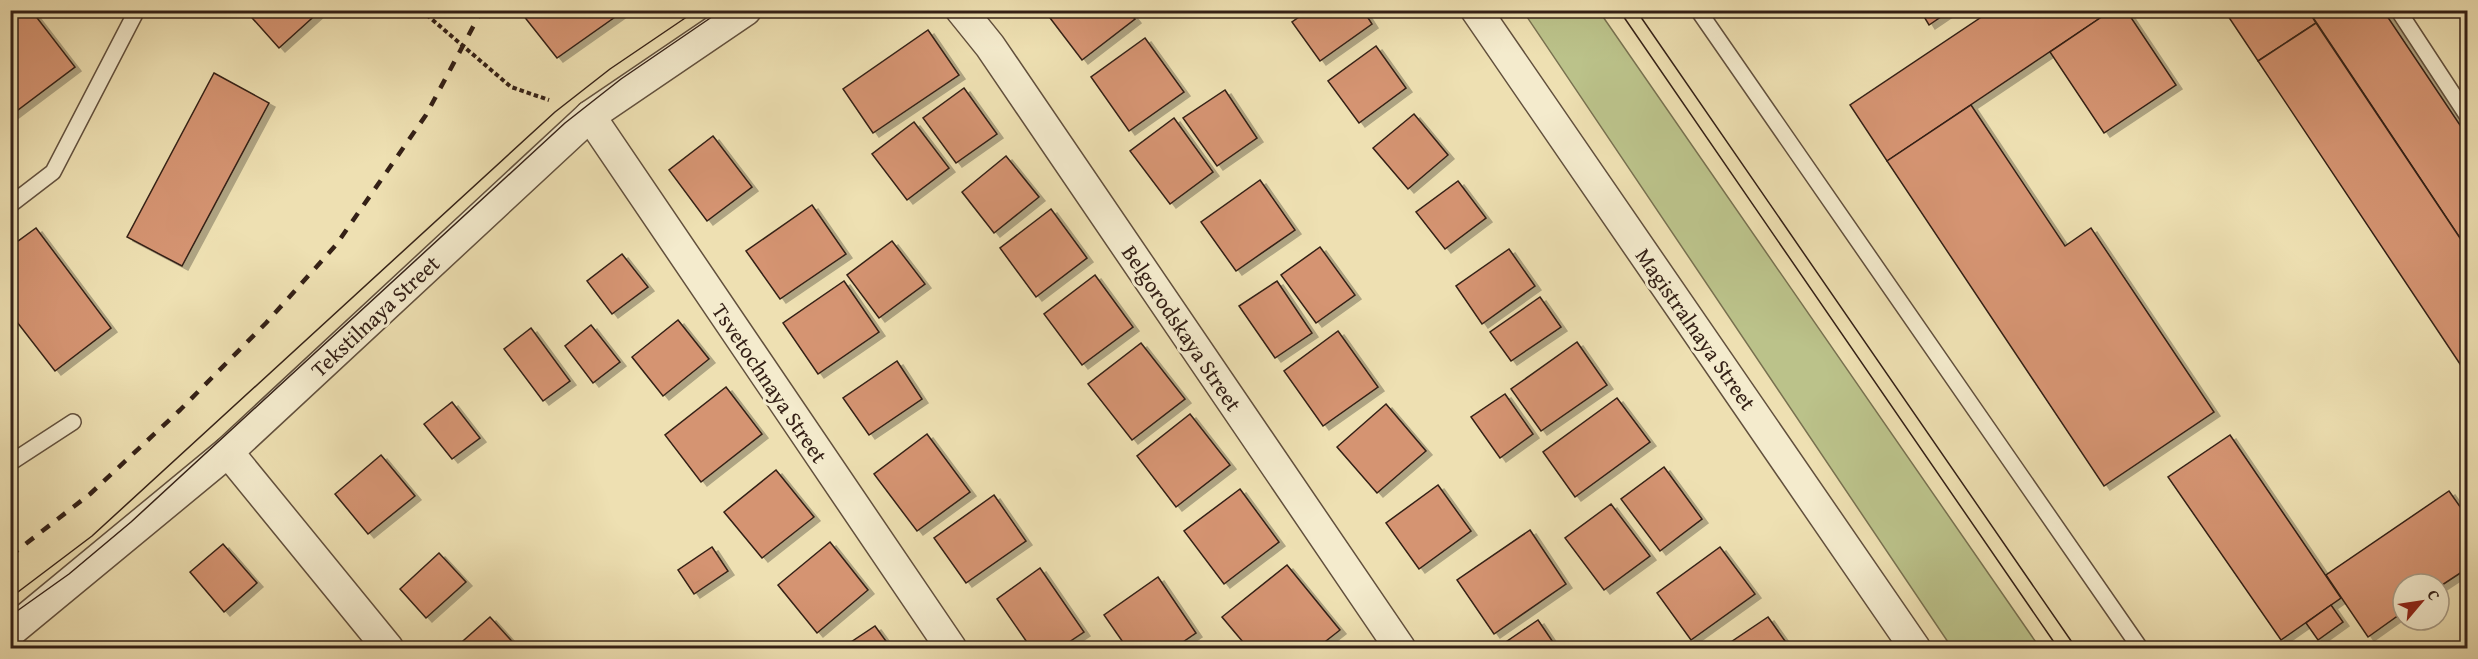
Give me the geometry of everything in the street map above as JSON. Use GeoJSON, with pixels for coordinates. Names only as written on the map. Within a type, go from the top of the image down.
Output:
{"type":"FeatureCollection","features":[{"type":"Feature","properties":{"kind":"street","name":"Tekstilnaya Street"},"geometry":{"type":"LineString","coordinates":[[10,632],[228,452],[590,116],[746,10]]}},
{"type":"Feature","properties":{"kind":"street","name":"Belgorodskaya Street"},"geometry":{"type":"LineString","coordinates":[[961,10],[990,46],[1400,648]]}},
{"type":"Feature","properties":{"kind":"street","name":"Magistralnaya Street"},"geometry":{"type":"LineString","coordinates":[[1476,10],[1915,648]]}},
{"type":"Feature","properties":{"kind":"street","name":"Tsvetochnaya Street"},"geometry":{"type":"LineString","coordinates":[[590,116],[951,648]]}},
{"type":"Feature","properties":{"kind":"street"},"geometry":{"type":"LineString","coordinates":[[228,452],[388,648]]}},
{"type":"Feature","properties":{"kind":"lane"},"geometry":{"type":"LineString","coordinates":[[10,205],[53,172],[138,10]]}},
{"type":"Feature","properties":{"kind":"lane"},"geometry":{"type":"LineString","coordinates":[[1698,10],[2140,648]]}},
{"type":"Feature","properties":{"kind":"lane"},"geometry":{"type":"LineString","coordinates":[[2398,10],[2468,117]]}},
{"type":"Feature","properties":{"kind":"lane"},"geometry":{"type":"LineString","coordinates":[[10,464],[73,423]]}},
{"type":"Feature","properties":{"kind":"path"},"geometry":{"type":"LineString","coordinates":[[421,10],[511,87],[549,100]]}},
{"type":"Feature","properties":{"kind":"green space"},"geometry":{"type":"Polygon","coordinates":[[[1523,11],[1599,11],[2040,648],[1952,648],[1523,11]]]}},
{"type":"Feature","properties":{"kind":"building"},"geometry":{"type":"Polygon","coordinates":[[[22,10],[31,10],[75,67],[10,116],[10,19],[22,10]]]}},
{"type":"Feature","properties":{"kind":"building"},"geometry":{"type":"Polygon","coordinates":[[[245,10],[321,10],[279,48],[245,10]]]}},
{"type":"Feature","properties":{"kind":"building"},"geometry":{"type":"Polygon","coordinates":[[[519,10],[625,10],[557,58],[519,10]]]}},
{"type":"Feature","properties":{"kind":"building"},"geometry":{"type":"Polygon","coordinates":[[[1051,10],[1128,10],[1135,19],[1082,60],[1047,14],[1051,10]]]}},
{"type":"Feature","properties":{"kind":"building"},"geometry":{"type":"Polygon","coordinates":[[[1309,10],[1363,10],[1372,24],[1320,61],[1292,22],[1309,10]]]}},
{"type":"Feature","properties":{"kind":"building"},"geometry":{"type":"Polygon","coordinates":[[[1920,10],[1951,10],[1929,25],[1920,10]]]}},
{"type":"Feature","properties":{"kind":"building"},"geometry":{"type":"Polygon","coordinates":[[[1992,10],[2112,10],[1887,161],[1850,105],[1992,10]]]}},
{"type":"Feature","properties":{"kind":"building"},"geometry":{"type":"Polygon","coordinates":[[[2112,10],[2126,10],[2176,85],[2104,133],[2050,52],[2112,10]]]}},
{"type":"Feature","properties":{"kind":"building"},"geometry":{"type":"Polygon","coordinates":[[[2224,10],[2308,10],[2316,23],[2258,61],[2224,10]]]}},
{"type":"Feature","properties":{"kind":"building"},"geometry":{"type":"Polygon","coordinates":[[[2308,10],[2383,10],[2468,137],[2468,250],[2308,10]]]}},
{"type":"Feature","properties":{"kind":"building"},"geometry":{"type":"Polygon","coordinates":[[[2316,23],[2468,250],[2468,376],[2258,61],[2316,23]]]}},
{"type":"Feature","properties":{"kind":"building"},"geometry":{"type":"Polygon","coordinates":[[[928,30],[959,75],[873,133],[843,89],[928,30]]]}},
{"type":"Feature","properties":{"kind":"building"},"geometry":{"type":"Polygon","coordinates":[[[1145,38],[1184,92],[1129,131],[1091,77],[1145,38]]]}},
{"type":"Feature","properties":{"kind":"building"},"geometry":{"type":"Polygon","coordinates":[[[1376,46],[1406,88],[1359,123],[1328,81],[1376,46]]]}},
{"type":"Feature","properties":{"kind":"building"},"geometry":{"type":"Polygon","coordinates":[[[214,73],[269,103],[182,266],[127,237],[214,73]]]}},
{"type":"Feature","properties":{"kind":"building"},"geometry":{"type":"Polygon","coordinates":[[[964,88],[997,134],[956,163],[923,118],[964,88]]]}},
{"type":"Feature","properties":{"kind":"building"},"geometry":{"type":"Polygon","coordinates":[[[1225,90],[1257,138],[1217,166],[1183,118],[1225,90]]]}},
{"type":"Feature","properties":{"kind":"building"},"geometry":{"type":"Polygon","coordinates":[[[1971,105],[2065,246],[2091,228],[2214,412],[2104,486],[1887,161],[1971,105]]]}},
{"type":"Feature","properties":{"kind":"building"},"geometry":{"type":"Polygon","coordinates":[[[1414,114],[1448,155],[1408,189],[1373,148],[1414,114]]]}},
{"type":"Feature","properties":{"kind":"building"},"geometry":{"type":"Polygon","coordinates":[[[1174,118],[1213,172],[1170,204],[1130,151],[1174,118]]]}},
{"type":"Feature","properties":{"kind":"building"},"geometry":{"type":"Polygon","coordinates":[[[914,122],[949,168],[907,200],[872,154],[914,122]]]}},
{"type":"Feature","properties":{"kind":"building"},"geometry":{"type":"Polygon","coordinates":[[[713,136],[752,187],[707,221],[669,170],[713,136]]]}},
{"type":"Feature","properties":{"kind":"building"},"geometry":{"type":"Polygon","coordinates":[[[1006,156],[1039,197],[994,233],[962,192],[1006,156]]]}},
{"type":"Feature","properties":{"kind":"building"},"geometry":{"type":"Polygon","coordinates":[[[1260,180],[1295,230],[1236,271],[1201,222],[1260,180]]]}},
{"type":"Feature","properties":{"kind":"building"},"geometry":{"type":"Polygon","coordinates":[[[1458,181],[1486,218],[1445,249],[1416,212],[1458,181]]]}},
{"type":"Feature","properties":{"kind":"building"},"geometry":{"type":"Polygon","coordinates":[[[812,205],[846,254],[780,299],[746,251],[812,205]]]}},
{"type":"Feature","properties":{"kind":"building"},"geometry":{"type":"Polygon","coordinates":[[[1051,209],[1087,258],[1036,297],[1000,248],[1051,209]]]}},
{"type":"Feature","properties":{"kind":"building"},"geometry":{"type":"Polygon","coordinates":[[[36,228],[111,328],[55,371],[10,313],[10,247],[36,228]]]}},
{"type":"Feature","properties":{"kind":"building"},"geometry":{"type":"Polygon","coordinates":[[[892,241],[925,284],[879,318],[847,275],[892,241]]]}},
{"type":"Feature","properties":{"kind":"building"},"geometry":{"type":"Polygon","coordinates":[[[1320,247],[1355,295],[1316,323],[1281,275],[1320,247]]]}},
{"type":"Feature","properties":{"kind":"building"},"geometry":{"type":"Polygon","coordinates":[[[1509,249],[1535,286],[1482,324],[1456,286],[1509,249]]]}},
{"type":"Feature","properties":{"kind":"building"},"geometry":{"type":"Polygon","coordinates":[[[622,254],[648,287],[612,314],[587,281],[622,254]]]}},
{"type":"Feature","properties":{"kind":"building"},"geometry":{"type":"Polygon","coordinates":[[[1095,275],[1133,327],[1082,365],[1044,314],[1095,275]]]}},
{"type":"Feature","properties":{"kind":"building"},"geometry":{"type":"Polygon","coordinates":[[[844,281],[879,332],[818,374],[783,323],[844,281]]]}},
{"type":"Feature","properties":{"kind":"building"},"geometry":{"type":"Polygon","coordinates":[[[1277,281],[1312,333],[1275,358],[1239,306],[1277,281]]]}},
{"type":"Feature","properties":{"kind":"building"},"geometry":{"type":"Polygon","coordinates":[[[1540,297],[1561,327],[1511,361],[1490,332],[1540,297]]]}},
{"type":"Feature","properties":{"kind":"building"},"geometry":{"type":"Polygon","coordinates":[[[678,320],[709,359],[663,396],[632,357],[678,320]]]}},
{"type":"Feature","properties":{"kind":"building"},"geometry":{"type":"Polygon","coordinates":[[[591,325],[620,362],[593,383],[565,346],[591,325]]]}},
{"type":"Feature","properties":{"kind":"building"},"geometry":{"type":"Polygon","coordinates":[[[531,328],[570,381],[543,401],[504,349],[531,328]]]}},
{"type":"Feature","properties":{"kind":"building"},"geometry":{"type":"Polygon","coordinates":[[[1338,331],[1378,387],[1323,426],[1284,371],[1338,331]]]}},
{"type":"Feature","properties":{"kind":"building"},"geometry":{"type":"Polygon","coordinates":[[[1577,342],[1607,385],[1541,431],[1511,389],[1577,342]]]}},
{"type":"Feature","properties":{"kind":"building"},"geometry":{"type":"Polygon","coordinates":[[[1141,343],[1185,399],[1132,440],[1088,384],[1141,343]]]}},
{"type":"Feature","properties":{"kind":"building"},"geometry":{"type":"Polygon","coordinates":[[[897,361],[922,399],[869,435],[843,398],[897,361]]]}},
{"type":"Feature","properties":{"kind":"building"},"geometry":{"type":"Polygon","coordinates":[[[726,387],[762,434],[701,482],[665,435],[726,387]]]}},
{"type":"Feature","properties":{"kind":"building"},"geometry":{"type":"Polygon","coordinates":[[[1505,394],[1533,434],[1500,458],[1471,417],[1505,394]]]}},
{"type":"Feature","properties":{"kind":"building"},"geometry":{"type":"Polygon","coordinates":[[[1617,398],[1650,442],[1575,497],[1543,452],[1617,398]]]}},
{"type":"Feature","properties":{"kind":"building"},"geometry":{"type":"Polygon","coordinates":[[[452,402],[480,438],[452,459],[424,424],[452,402]]]}},
{"type":"Feature","properties":{"kind":"building"},"geometry":{"type":"Polygon","coordinates":[[[1386,404],[1426,451],[1377,493],[1337,447],[1386,404]]]}},
{"type":"Feature","properties":{"kind":"building"},"geometry":{"type":"Polygon","coordinates":[[[1190,414],[1230,465],[1176,507],[1137,456],[1190,414]]]}},
{"type":"Feature","properties":{"kind":"building"},"geometry":{"type":"Polygon","coordinates":[[[927,434],[970,492],[917,531],[874,474],[927,434]]]}},
{"type":"Feature","properties":{"kind":"building"},"geometry":{"type":"Polygon","coordinates":[[[2230,435],[2341,598],[2281,640],[2168,477],[2230,435]]]}},
{"type":"Feature","properties":{"kind":"building"},"geometry":{"type":"Polygon","coordinates":[[[381,455],[415,496],[368,534],[335,494],[381,455]]]}},
{"type":"Feature","properties":{"kind":"building"},"geometry":{"type":"Polygon","coordinates":[[[1664,467],[1702,519],[1660,551],[1621,499],[1664,467]]]}},
{"type":"Feature","properties":{"kind":"building"},"geometry":{"type":"Polygon","coordinates":[[[776,470],[814,517],[762,558],[724,512],[776,470]]]}},
{"type":"Feature","properties":{"kind":"building"},"geometry":{"type":"Polygon","coordinates":[[[1438,485],[1471,531],[1419,569],[1386,523],[1438,485]]]}},
{"type":"Feature","properties":{"kind":"building"},"geometry":{"type":"Polygon","coordinates":[[[1240,489],[1279,542],[1224,584],[1184,531],[1240,489]]]}},
{"type":"Feature","properties":{"kind":"building"},"geometry":{"type":"Polygon","coordinates":[[[2449,491],[2468,518],[2468,568],[2451,579],[2451,572],[2391,572],[2391,621],[2368,637],[2326,575],[2449,491]]]}},
{"type":"Feature","properties":{"kind":"building"},"geometry":{"type":"Polygon","coordinates":[[[994,495],[1026,541],[966,583],[934,538],[994,495]]]}},
{"type":"Feature","properties":{"kind":"building"},"geometry":{"type":"Polygon","coordinates":[[[1611,504],[1650,556],[1604,590],[1565,538],[1611,504]]]}},
{"type":"Feature","properties":{"kind":"building"},"geometry":{"type":"Polygon","coordinates":[[[1530,530],[1566,584],[1494,634],[1457,580],[1530,530]]]}},
{"type":"Feature","properties":{"kind":"building"},"geometry":{"type":"Polygon","coordinates":[[[830,542],[868,590],[817,633],[778,585],[830,542]]]}},
{"type":"Feature","properties":{"kind":"building"},"geometry":{"type":"Polygon","coordinates":[[[223,544],[257,583],[224,612],[190,572],[223,544]]]}},
{"type":"Feature","properties":{"kind":"building"},"geometry":{"type":"Polygon","coordinates":[[[712,547],[728,571],[694,594],[678,570],[712,547]]]}},
{"type":"Feature","properties":{"kind":"building"},"geometry":{"type":"Polygon","coordinates":[[[1720,547],[1755,594],[1691,640],[1657,593],[1720,547]]]}},
{"type":"Feature","properties":{"kind":"building"},"geometry":{"type":"Polygon","coordinates":[[[439,553],[466,582],[426,618],[400,589],[439,553]]]}},
{"type":"Feature","properties":{"kind":"building"},"geometry":{"type":"Polygon","coordinates":[[[1287,565],[1340,630],[1317,648],[1248,648],[1222,617],[1287,565]]]}},
{"type":"Feature","properties":{"kind":"building"},"geometry":{"type":"Polygon","coordinates":[[[1040,568],[1084,632],[1060,648],[1031,648],[997,599],[1040,568]]]}},
{"type":"Feature","properties":{"kind":"building"},"geometry":{"type":"Polygon","coordinates":[[[1158,577],[1196,633],[1174,648],[1127,648],[1104,615],[1158,577]]]}},
{"type":"Feature","properties":{"kind":"building"},"geometry":{"type":"Polygon","coordinates":[[[2331,605],[2343,622],[2318,640],[2306,623],[2331,605]]]}},
{"type":"Feature","properties":{"kind":"building"},"geometry":{"type":"Polygon","coordinates":[[[490,617],[518,648],[455,648],[490,617]]]}},
{"type":"Feature","properties":{"kind":"building"},"geometry":{"type":"Polygon","coordinates":[[[1768,617],[1790,648],[1722,648],[1768,617]]]}},
{"type":"Feature","properties":{"kind":"building"},"geometry":{"type":"Polygon","coordinates":[[[1538,620],[1557,648],[1497,648],[1538,620]]]}},
{"type":"Feature","properties":{"kind":"building"},"geometry":{"type":"Polygon","coordinates":[[[875,626],[891,648],[842,648],[875,626]]]}},
{"type":"Feature","properties":{"kind":"tram line"},"geometry":{"type":"LineString","coordinates":[[10,598],[92,536],[555,112],[610,69],[697,10]]}},
{"type":"Feature","properties":{"kind":"tram line"},"geometry":{"type":"LineString","coordinates":[[10,616],[69,574],[131,522],[565,123],[621,79],[722,10]]}},
{"type":"Feature","properties":{"kind":"tram line"},"geometry":{"type":"LineString","coordinates":[[1619,10],[2058,648]]}},
{"type":"Feature","properties":{"kind":"tram line"},"geometry":{"type":"LineString","coordinates":[[1636,10],[2076,648]]}},
{"type":"Feature","properties":{"kind":"railway"},"geometry":{"type":"LineString","coordinates":[[10,556],[90,494],[180,410],[266,323],[336,245],[426,115],[482,10]]}}]}
